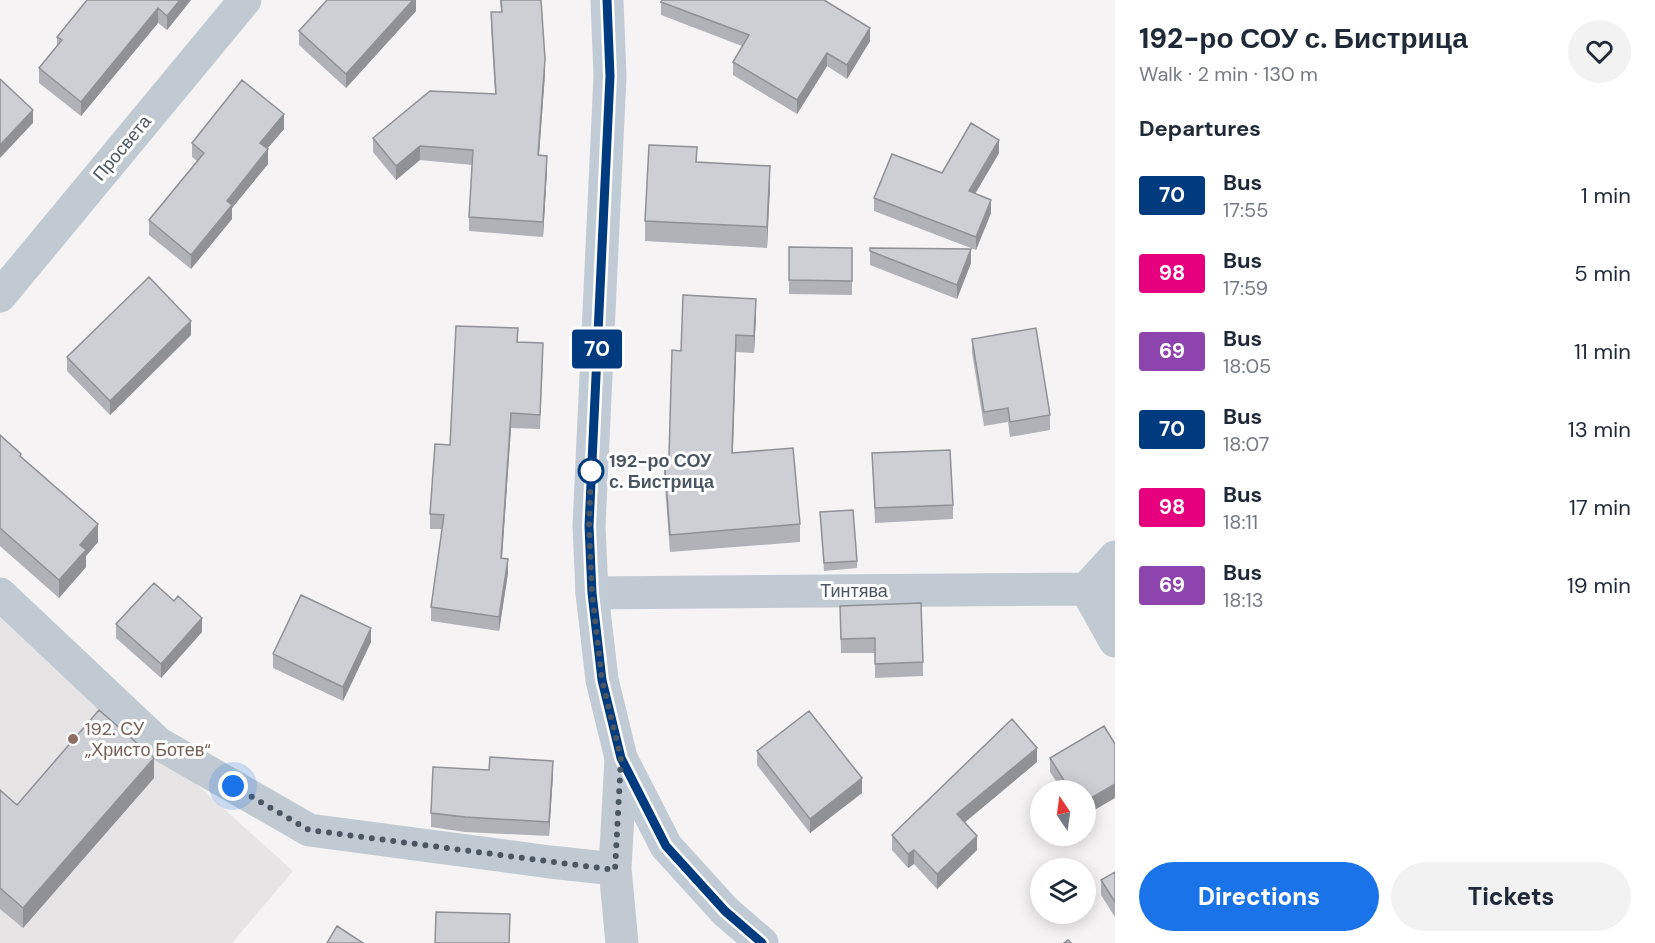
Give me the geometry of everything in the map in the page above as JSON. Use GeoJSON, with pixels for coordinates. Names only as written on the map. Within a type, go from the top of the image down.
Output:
{"type":"FeatureCollection","features":[{"type":"Feature","properties":{"kind":"street","name":"Просвета"},"geometry":{"type":"LineString","coordinates":[[0,296],[245,0]]}},
{"type":"Feature","properties":{"kind":"street"},"geometry":{"type":"LineString","coordinates":[[607,0],[610,76],[589,526],[592,593],[602,680],[621,758],[666,846],[725,911],[762,943]]}},
{"type":"Feature","properties":{"kind":"street"},"geometry":{"type":"LineString","coordinates":[[1115,557],[1100,591],[1115,641]]}},
{"type":"Feature","properties":{"kind":"street","name":"Тинтява"},"geometry":{"type":"LineString","coordinates":[[592,593],[1100,591]]}},
{"type":"Feature","properties":{"kind":"street"},"geometry":{"type":"LineString","coordinates":[[0,594],[158,742],[309,830],[615,870]]}},
{"type":"Feature","properties":{"kind":"street"},"geometry":{"type":"LineString","coordinates":[[621,758],[615,870],[622,943]]}},
{"type":"Feature","properties":{"kind":"shaded area","name":"192. СУ „Христо Ботев“"},"geometry":{"type":"Polygon","coordinates":[[[0,608],[293,871],[232,943],[0,943],[0,608]]]}},
{"type":"Feature","properties":{"kind":"building"},"geometry":{"type":"Polygon","coordinates":[[[87,0],[180,0],[167,16],[158,8],[81,102],[39,68],[62,40],[57,37],[87,0]]]}},
{"type":"Feature","properties":{"kind":"building"},"geometry":{"type":"Polygon","coordinates":[[[327,0],[413,0],[346,74],[299,31],[327,0]]]}},
{"type":"Feature","properties":{"kind":"building"},"geometry":{"type":"Polygon","coordinates":[[[501,0],[541,0],[545,59],[538,155],[547,156],[543,222],[469,217],[473,150],[420,146],[396,166],[373,138],[430,91],[496,94],[491,12],[502,12],[501,0]]]}},
{"type":"Feature","properties":{"kind":"building"},"geometry":{"type":"Polygon","coordinates":[[[662,0],[824,0],[870,28],[847,65],[827,53],[797,100],[733,62],[749,35],[661,2],[662,0]]]}},
{"type":"Feature","properties":{"kind":"building"},"geometry":{"type":"Polygon","coordinates":[[[0,79],[33,110],[0,145],[0,79]]]}},
{"type":"Feature","properties":{"kind":"building"},"geometry":{"type":"Polygon","coordinates":[[[242,80],[284,114],[260,143],[268,149],[227,201],[232,205],[191,255],[149,220],[204,153],[192,143],[242,80]]]}},
{"type":"Feature","properties":{"kind":"building"},"geometry":{"type":"Polygon","coordinates":[[[971,123],[999,140],[969,191],[991,200],[976,237],[874,198],[892,154],[942,173],[971,123]]]}},
{"type":"Feature","properties":{"kind":"building"},"geometry":{"type":"Polygon","coordinates":[[[649,145],[697,147],[696,162],[770,166],[767,227],[645,221],[649,145]]]}},
{"type":"Feature","properties":{"kind":"building"},"geometry":{"type":"Polygon","coordinates":[[[789,247],[852,248],[852,281],[789,280],[789,247]]]}},
{"type":"Feature","properties":{"kind":"building"},"geometry":{"type":"Polygon","coordinates":[[[870,248],[971,249],[957,285],[870,251],[870,248]]]}},
{"type":"Feature","properties":{"kind":"building"},"geometry":{"type":"Polygon","coordinates":[[[149,277],[191,321],[110,401],[67,357],[149,277]]]}},
{"type":"Feature","properties":{"kind":"building"},"geometry":{"type":"Polygon","coordinates":[[[683,295],[756,299],[754,336],[736,335],[732,453],[793,448],[800,524],[670,535],[664,456],[669,456],[672,350],[681,351],[683,295]]]}},
{"type":"Feature","properties":{"kind":"building"},"geometry":{"type":"Polygon","coordinates":[[[456,326],[518,328],[517,342],[543,343],[540,415],[511,413],[501,558],[508,559],[499,617],[431,607],[444,515],[430,514],[435,444],[450,445],[456,326]]]}},
{"type":"Feature","properties":{"kind":"building"},"geometry":{"type":"Polygon","coordinates":[[[1036,328],[1050,415],[1010,422],[1008,408],[984,412],[972,339],[1036,328]]]}},
{"type":"Feature","properties":{"kind":"building"},"geometry":{"type":"Polygon","coordinates":[[[0,435],[21,454],[20,456],[98,524],[80,545],[86,550],[59,580],[0,528],[0,435]]]}},
{"type":"Feature","properties":{"kind":"building"},"geometry":{"type":"Polygon","coordinates":[[[950,450],[953,505],[875,508],[872,453],[950,450]]]}},
{"type":"Feature","properties":{"kind":"building"},"geometry":{"type":"Polygon","coordinates":[[[853,510],[857,561],[824,563],[820,512],[853,510]]]}},
{"type":"Feature","properties":{"kind":"building"},"geometry":{"type":"Polygon","coordinates":[[[154,583],[174,601],[178,596],[202,618],[161,664],[116,624],[154,583]]]}},
{"type":"Feature","properties":{"kind":"building"},"geometry":{"type":"Polygon","coordinates":[[[301,595],[371,628],[343,687],[273,654],[301,595]]]}},
{"type":"Feature","properties":{"kind":"building"},"geometry":{"type":"Polygon","coordinates":[[[921,603],[923,662],[875,664],[875,638],[841,639],[840,606],[921,603]]]}},
{"type":"Feature","properties":{"kind":"building"},"geometry":{"type":"Polygon","coordinates":[[[99,710],[154,758],[23,908],[0,888],[0,790],[17,805],[99,710]]]}},
{"type":"Feature","properties":{"kind":"building"},"geometry":{"type":"Polygon","coordinates":[[[809,711],[862,778],[810,819],[757,751],[809,711]]]}},
{"type":"Feature","properties":{"kind":"building"},"geometry":{"type":"Polygon","coordinates":[[[1012,719],[1037,748],[957,814],[977,836],[937,874],[914,850],[908,854],[892,835],[1012,719]]]}},
{"type":"Feature","properties":{"kind":"building"},"geometry":{"type":"Polygon","coordinates":[[[1104,726],[1115,744],[1115,784],[1096,795],[1096,780],[1064,780],[1050,758],[1104,726]]]}},
{"type":"Feature","properties":{"kind":"building"},"geometry":{"type":"Polygon","coordinates":[[[490,757],[553,761],[549,822],[431,813],[433,767],[489,770],[490,757]]]}},
{"type":"Feature","properties":{"kind":"building"},"geometry":{"type":"Polygon","coordinates":[[[1115,872],[1115,902],[1101,880],[1115,872]]]}},
{"type":"Feature","properties":{"kind":"building"},"geometry":{"type":"Polygon","coordinates":[[[436,912],[510,914],[509,943],[435,943],[436,912]]]}},
{"type":"Feature","properties":{"kind":"building"},"geometry":{"type":"Polygon","coordinates":[[[337,926],[363,943],[327,943],[337,926]]]}},
{"type":"Feature","properties":{"kind":"bus line","name":"70"},"geometry":{"type":"LineString","coordinates":[[607,0],[610,76],[589,526],[592,593],[602,680],[621,758],[666,846],[725,911],[762,943]]}},
{"type":"Feature","properties":{"kind":"place","name":"192-ро СОУ с. Бистрица"},"geometry":{"type":"Point","coordinates":[591,471]}},
{"type":"Feature","properties":{"kind":"place","name":"192. СУ „Христо Ботев“"},"geometry":{"type":"Point","coordinates":[73,739]}},
{"type":"Feature","properties":{"kind":"route"},"geometry":{"type":"LineString","coordinates":[[233,786],[309,830],[615,870],[621,758],[602,680],[592,593],[589,526],[591,471]]}}]}
